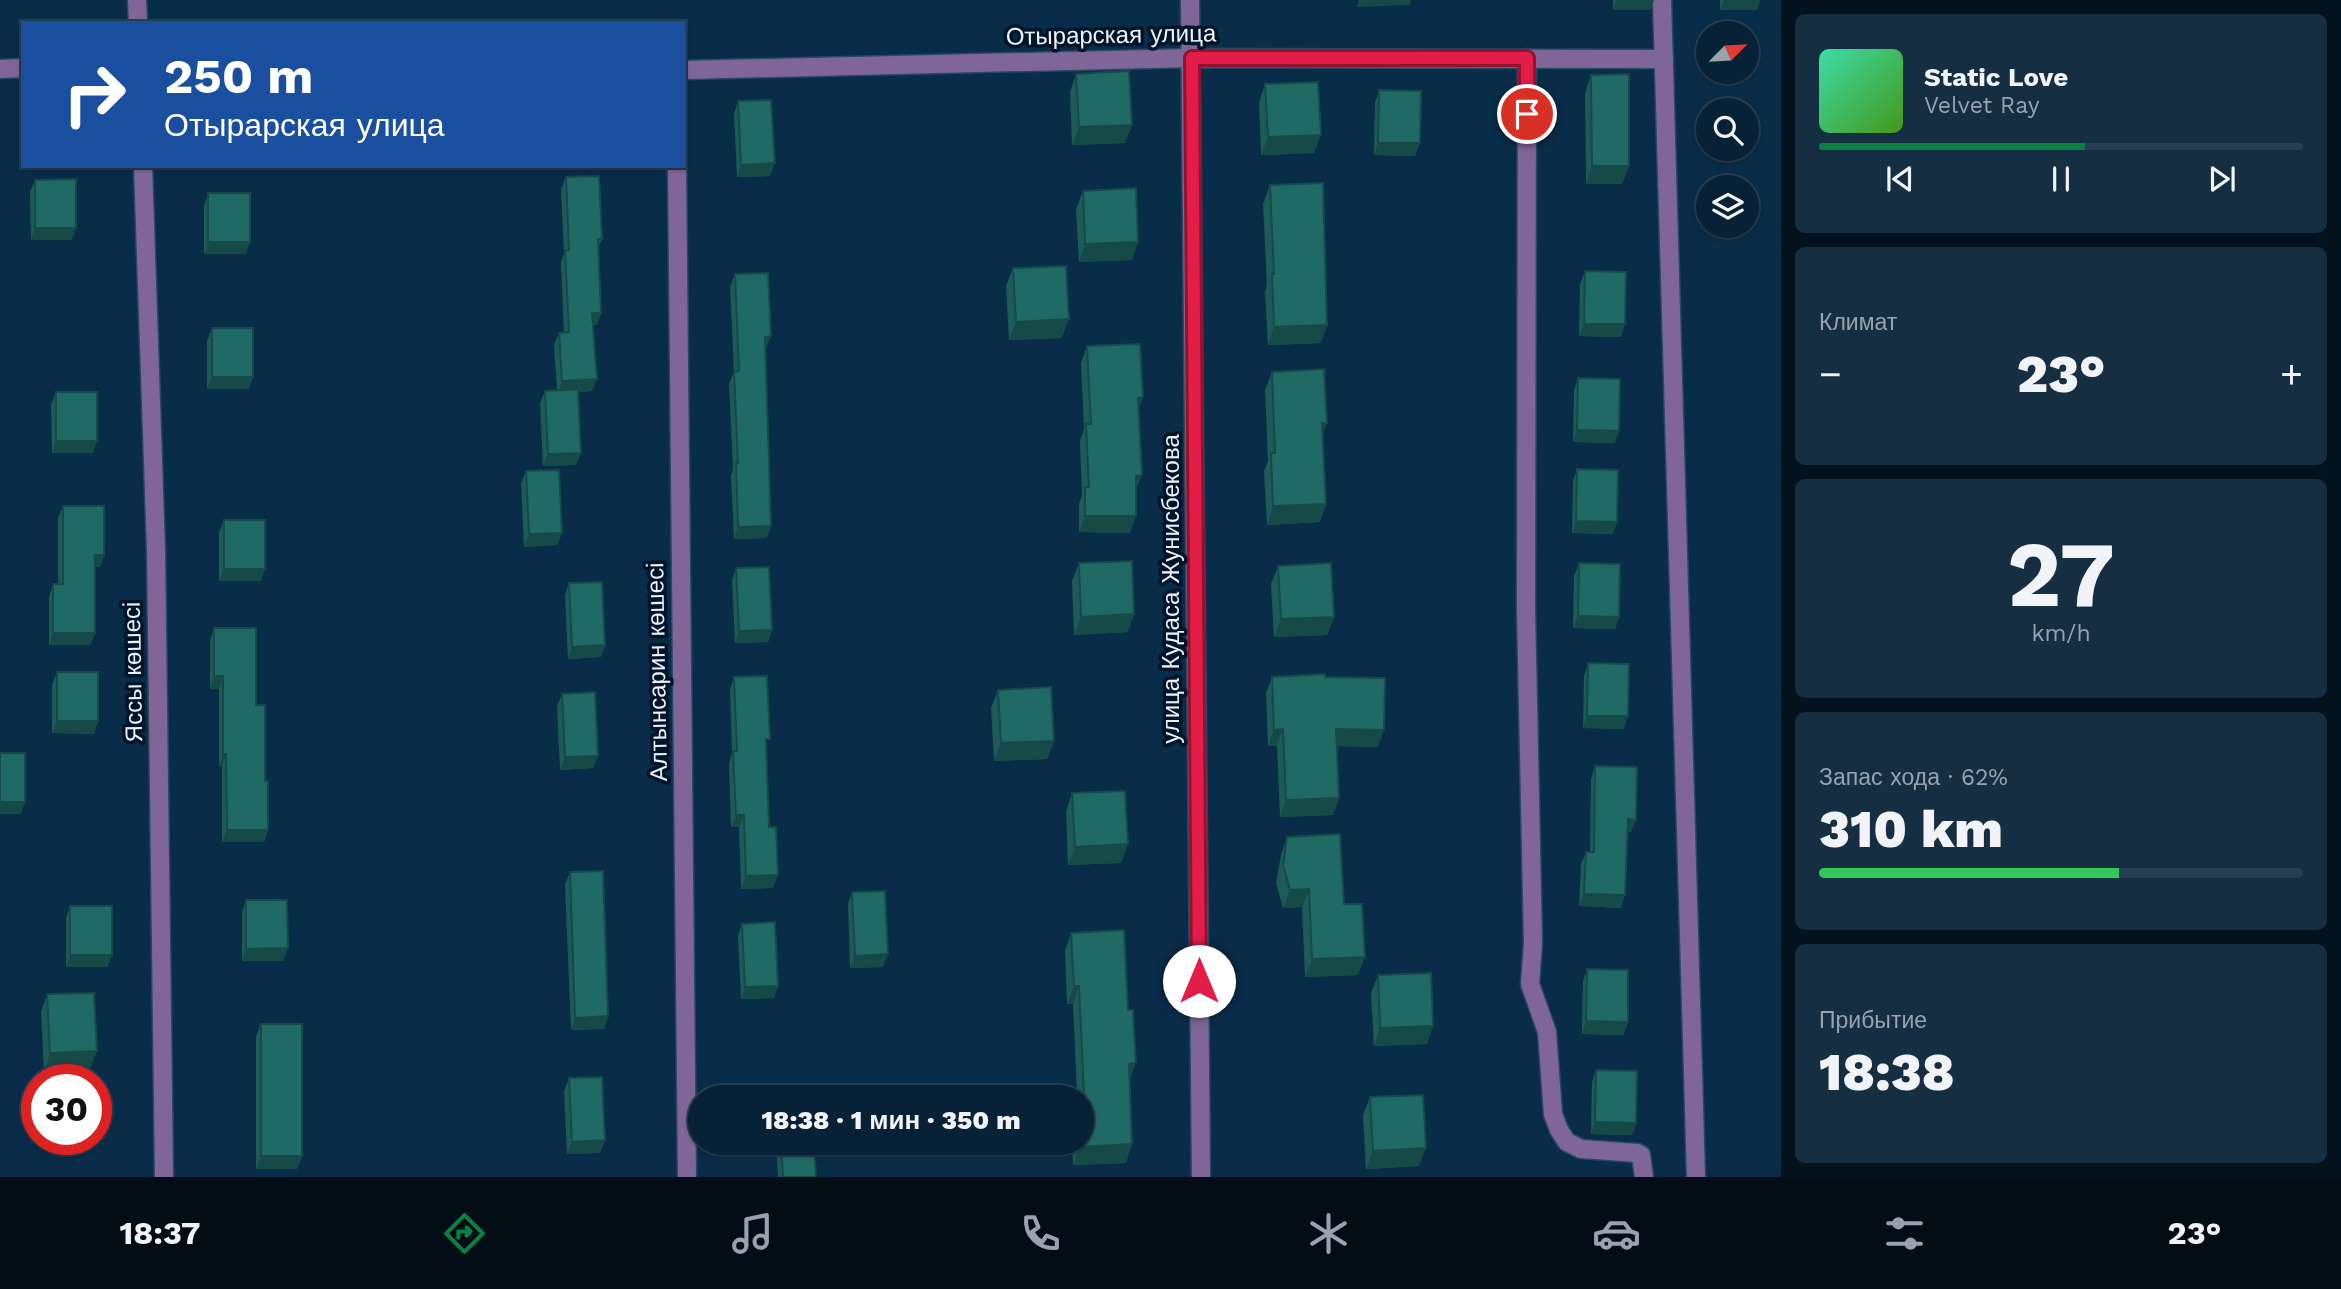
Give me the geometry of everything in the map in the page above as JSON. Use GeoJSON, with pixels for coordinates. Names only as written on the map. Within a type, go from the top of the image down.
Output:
{"type":"FeatureCollection","features":[{"type":"Feature","properties":{"kind":"street"},"geometry":{"type":"LineString","coordinates":[[137,0],[138,21]]}},
{"type":"Feature","properties":{"kind":"street","name":"улица Кудаса Жунисбекова"},"geometry":{"type":"LineString","coordinates":[[1190,0],[1201,1177]]}},
{"type":"Feature","properties":{"kind":"street"},"geometry":{"type":"LineString","coordinates":[[1662,0],[1696,1177]]}},
{"type":"Feature","properties":{"kind":"street","name":"Отырарская улица"},"geometry":{"type":"LineString","coordinates":[[686,69],[1192,58],[1664,59]]}},
{"type":"Feature","properties":{"kind":"street"},"geometry":{"type":"LineString","coordinates":[[1527,58],[1526,609],[1533,943],[1530,984],[1547,1032],[1553,1114],[1559,1130],[1567,1142],[1581,1149],[1641,1155],[1644,1177]]}},
{"type":"Feature","properties":{"kind":"street"},"geometry":{"type":"LineString","coordinates":[[0,69],[21,68]]}},
{"type":"Feature","properties":{"kind":"street","name":"Яссы көшесі"},"geometry":{"type":"LineString","coordinates":[[143,168],[156,550],[164,1177]]}},
{"type":"Feature","properties":{"kind":"street","name":"Алтынсарин көшесі"},"geometry":{"type":"LineString","coordinates":[[677,168],[687,1177]]}},
{"type":"Feature","properties":{"kind":"building"},"geometry":{"type":"Polygon","coordinates":[[[1129,71],[1132,125],[1079,127],[1076,74],[1129,71]]]}},
{"type":"Feature","properties":{"kind":"building"},"geometry":{"type":"Polygon","coordinates":[[[1629,74],[1629,166],[1592,166],[1591,75],[1629,74]]]}},
{"type":"Feature","properties":{"kind":"building"},"geometry":{"type":"Polygon","coordinates":[[[1318,82],[1321,135],[1268,137],[1265,84],[1318,82]]]}},
{"type":"Feature","properties":{"kind":"building"},"geometry":{"type":"Polygon","coordinates":[[[1379,90],[1421,91],[1420,143],[1378,143],[1379,90]]]}},
{"type":"Feature","properties":{"kind":"building"},"geometry":{"type":"Polygon","coordinates":[[[771,100],[775,163],[741,165],[738,101],[771,100]]]}},
{"type":"Feature","properties":{"kind":"building"},"geometry":{"type":"Polygon","coordinates":[[[599,176],[601,313],[592,313],[597,379],[562,381],[559,333],[569,332],[565,250],[569,250],[566,177],[599,176]]]}},
{"type":"Feature","properties":{"kind":"building"},"geometry":{"type":"Polygon","coordinates":[[[76,179],[76,228],[35,228],[35,180],[76,179]]]}},
{"type":"Feature","properties":{"kind":"building"},"geometry":{"type":"Polygon","coordinates":[[[1323,183],[1327,325],[1274,327],[1270,185],[1323,183]]]}},
{"type":"Feature","properties":{"kind":"building"},"geometry":{"type":"Polygon","coordinates":[[[1136,188],[1138,242],[1085,244],[1083,191],[1136,188]]]}},
{"type":"Feature","properties":{"kind":"building"},"geometry":{"type":"Polygon","coordinates":[[[208,193],[250,193],[250,242],[208,242],[208,193]]]}},
{"type":"Feature","properties":{"kind":"building"},"geometry":{"type":"Polygon","coordinates":[[[1066,266],[1069,319],[1016,322],[1013,268],[1066,266]]]}},
{"type":"Feature","properties":{"kind":"building"},"geometry":{"type":"Polygon","coordinates":[[[1585,271],[1626,272],[1625,324],[1584,324],[1585,271]]]}},
{"type":"Feature","properties":{"kind":"building"},"geometry":{"type":"Polygon","coordinates":[[[768,273],[771,336],[765,337],[771,526],[738,527],[734,372],[739,371],[735,274],[768,273]]]}},
{"type":"Feature","properties":{"kind":"building"},"geometry":{"type":"Polygon","coordinates":[[[212,328],[253,328],[253,377],[212,377],[212,328]]]}},
{"type":"Feature","properties":{"kind":"building"},"geometry":{"type":"Polygon","coordinates":[[[1140,344],[1143,397],[1138,398],[1142,475],[1136,476],[1136,516],[1085,516],[1085,487],[1089,487],[1086,424],[1091,424],[1087,346],[1140,344]]]}},
{"type":"Feature","properties":{"kind":"building"},"geometry":{"type":"Polygon","coordinates":[[[1324,369],[1327,423],[1322,423],[1326,504],[1273,506],[1271,453],[1275,453],[1272,372],[1324,369]]]}},
{"type":"Feature","properties":{"kind":"building"},"geometry":{"type":"Polygon","coordinates":[[[1578,378],[1620,379],[1619,431],[1577,430],[1578,378]]]}},
{"type":"Feature","properties":{"kind":"building"},"geometry":{"type":"Polygon","coordinates":[[[578,389],[581,453],[548,454],[545,391],[578,389]]]}},
{"type":"Feature","properties":{"kind":"building"},"geometry":{"type":"Polygon","coordinates":[[[56,392],[97,392],[97,441],[56,441],[56,392]]]}},
{"type":"Feature","properties":{"kind":"building"},"geometry":{"type":"Polygon","coordinates":[[[1577,469],[1618,470],[1617,522],[1576,521],[1577,469]]]}},
{"type":"Feature","properties":{"kind":"building"},"geometry":{"type":"Polygon","coordinates":[[[559,470],[562,533],[529,534],[526,471],[559,470]]]}},
{"type":"Feature","properties":{"kind":"building"},"geometry":{"type":"Polygon","coordinates":[[[63,506],[104,506],[104,555],[95,555],[95,633],[53,633],[53,584],[63,584],[63,506]]]}},
{"type":"Feature","properties":{"kind":"building"},"geometry":{"type":"Polygon","coordinates":[[[224,520],[265,520],[265,569],[224,569],[224,520]]]}},
{"type":"Feature","properties":{"kind":"building"},"geometry":{"type":"Polygon","coordinates":[[[1132,561],[1134,614],[1081,617],[1079,563],[1132,561]]]}},
{"type":"Feature","properties":{"kind":"building"},"geometry":{"type":"Polygon","coordinates":[[[1331,563],[1334,617],[1281,619],[1278,566],[1331,563]]]}},
{"type":"Feature","properties":{"kind":"building"},"geometry":{"type":"Polygon","coordinates":[[[1579,563],[1620,564],[1619,617],[1578,616],[1579,563]]]}},
{"type":"Feature","properties":{"kind":"building"},"geometry":{"type":"Polygon","coordinates":[[[769,567],[772,630],[739,631],[736,568],[769,567]]]}},
{"type":"Feature","properties":{"kind":"building"},"geometry":{"type":"Polygon","coordinates":[[[602,582],[605,645],[572,647],[569,583],[602,582]]]}},
{"type":"Feature","properties":{"kind":"building"},"geometry":{"type":"Polygon","coordinates":[[[214,628],[256,628],[256,705],[265,705],[268,830],[227,830],[223,676],[214,676],[214,628]]]}},
{"type":"Feature","properties":{"kind":"building"},"geometry":{"type":"Polygon","coordinates":[[[1588,663],[1629,664],[1628,716],[1587,716],[1588,663]]]}},
{"type":"Feature","properties":{"kind":"building"},"geometry":{"type":"Polygon","coordinates":[[[57,672],[98,672],[98,721],[57,721],[57,672]]]}},
{"type":"Feature","properties":{"kind":"building"},"geometry":{"type":"Polygon","coordinates":[[[1325,674],[1325,677],[1385,678],[1384,730],[1336,729],[1339,798],[1286,800],[1283,729],[1274,730],[1272,677],[1325,674]]]}},
{"type":"Feature","properties":{"kind":"building"},"geometry":{"type":"Polygon","coordinates":[[[767,676],[770,739],[766,739],[769,827],[776,827],[778,875],[746,876],[744,815],[736,815],[734,677],[767,676]]]}},
{"type":"Feature","properties":{"kind":"building"},"geometry":{"type":"Polygon","coordinates":[[[1051,687],[1054,741],[1001,743],[998,690],[1051,687]]]}},
{"type":"Feature","properties":{"kind":"building"},"geometry":{"type":"Polygon","coordinates":[[[595,692],[598,756],[565,757],[562,694],[595,692]]]}},
{"type":"Feature","properties":{"kind":"building"},"geometry":{"type":"Polygon","coordinates":[[[0,753],[25,753],[25,802],[0,802],[0,753]]]}},
{"type":"Feature","properties":{"kind":"building"},"geometry":{"type":"Polygon","coordinates":[[[1595,766],[1637,767],[1636,820],[1628,819],[1625,895],[1584,894],[1586,852],[1594,852],[1595,766]]]}},
{"type":"Feature","properties":{"kind":"building"},"geometry":{"type":"Polygon","coordinates":[[[1125,791],[1128,844],[1075,847],[1072,793],[1125,791]]]}},
{"type":"Feature","properties":{"kind":"building"},"geometry":{"type":"Polygon","coordinates":[[[1340,834],[1344,904],[1362,904],[1365,957],[1312,959],[1309,889],[1290,890],[1283,865],[1287,837],[1340,834]]]}},
{"type":"Feature","properties":{"kind":"building"},"geometry":{"type":"Polygon","coordinates":[[[603,871],[608,1016],[575,1018],[570,872],[603,871]]]}},
{"type":"Feature","properties":{"kind":"building"},"geometry":{"type":"Polygon","coordinates":[[[885,891],[888,954],[855,956],[852,892],[885,891]]]}},
{"type":"Feature","properties":{"kind":"building"},"geometry":{"type":"Polygon","coordinates":[[[246,900],[287,900],[288,948],[246,949],[246,900]]]}},
{"type":"Feature","properties":{"kind":"building"},"geometry":{"type":"Polygon","coordinates":[[[70,906],[112,906],[112,955],[70,955],[70,906]]]}},
{"type":"Feature","properties":{"kind":"building"},"geometry":{"type":"Polygon","coordinates":[[[775,922],[778,986],[745,987],[742,924],[775,922]]]}},
{"type":"Feature","properties":{"kind":"building"},"geometry":{"type":"Polygon","coordinates":[[[1124,930],[1128,1010],[1133,1010],[1136,1063],[1129,1064],[1132,1144],[1094,1146],[1094,1085],[1084,1085],[1079,986],[1074,986],[1071,933],[1124,930]]]}},
{"type":"Feature","properties":{"kind":"building"},"geometry":{"type":"Polygon","coordinates":[[[1587,969],[1628,970],[1628,1022],[1586,1021],[1587,969]]]}},
{"type":"Feature","properties":{"kind":"building"},"geometry":{"type":"Polygon","coordinates":[[[1431,973],[1433,1026],[1380,1028],[1378,975],[1431,973]]]}},
{"type":"Feature","properties":{"kind":"building"},"geometry":{"type":"Polygon","coordinates":[[[94,993],[97,1051],[50,1053],[47,994],[94,993]]]}},
{"type":"Feature","properties":{"kind":"building"},"geometry":{"type":"Polygon","coordinates":[[[261,1024],[302,1024],[302,1156],[261,1156],[261,1024]]]}},
{"type":"Feature","properties":{"kind":"building"},"geometry":{"type":"Polygon","coordinates":[[[1596,1070],[1637,1071],[1636,1123],[1595,1122],[1596,1070]]]}},
{"type":"Feature","properties":{"kind":"building"},"geometry":{"type":"Polygon","coordinates":[[[602,1077],[605,1140],[572,1142],[569,1078],[602,1077]]]}},
{"type":"Feature","properties":{"kind":"building"},"geometry":{"type":"Polygon","coordinates":[[[1423,1095],[1426,1148],[1373,1151],[1370,1097],[1423,1095]]]}},
{"type":"Feature","properties":{"kind":"building"},"geometry":{"type":"Polygon","coordinates":[[[782,1155],[815,1155],[816,1177],[783,1177],[782,1155]]]}},
{"type":"Feature","properties":{"kind":"route"},"geometry":{"type":"LineString","coordinates":[[1199,981],[1192,58],[1527,58],[1527,114]]}}]}
